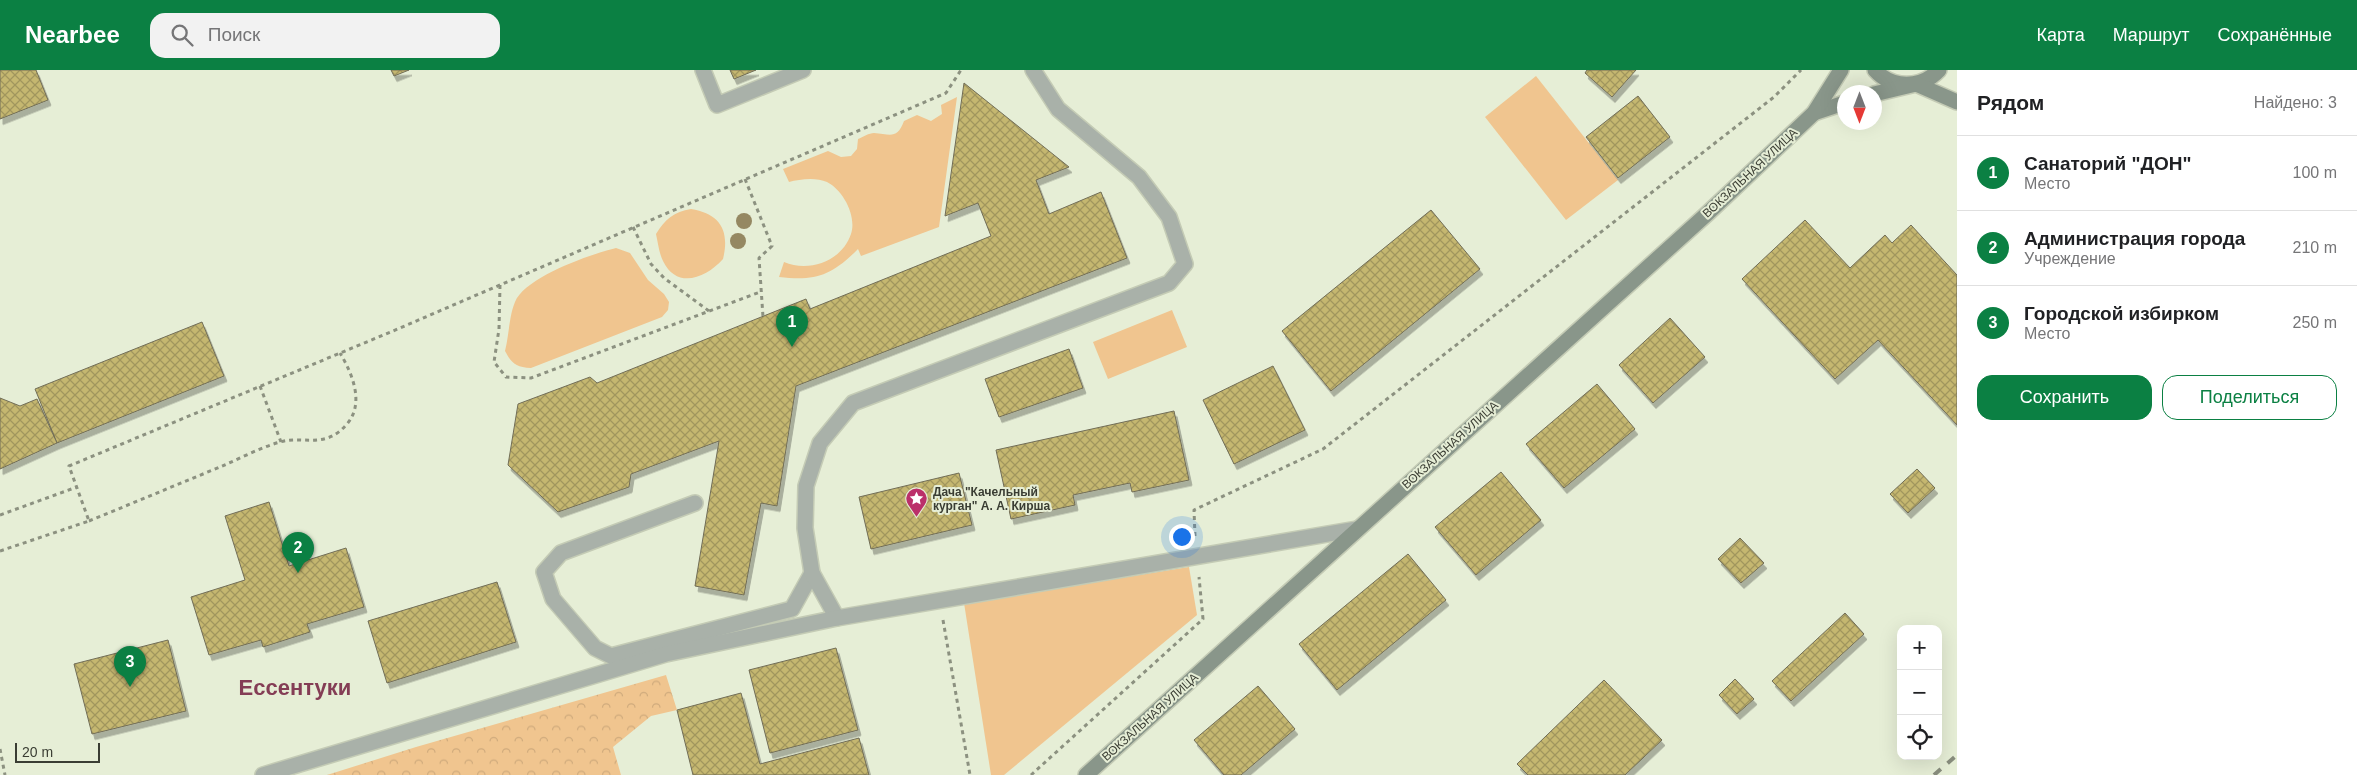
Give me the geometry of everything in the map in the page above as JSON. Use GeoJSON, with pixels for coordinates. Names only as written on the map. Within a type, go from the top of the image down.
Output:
{"type":"FeatureCollection","features":[{"type":"Feature","properties":{"kind":"main road"},"geometry":{"type":"LineString","coordinates":[[1814,113],[1841,70]]}},
{"type":"Feature","properties":{"kind":"main road"},"geometry":{"type":"LineString","coordinates":[[1875,70],[1890,82],[1903,85],[1916,84],[1957,102]]}},
{"type":"Feature","properties":{"kind":"main road"},"geometry":{"type":"LineString","coordinates":[[1882,92],[1916,84],[1928,79],[1938,70]]}},
{"type":"Feature","properties":{"kind":"main road"},"geometry":{"type":"LineString","coordinates":[[1814,113],[1837,105]]}},
{"type":"Feature","properties":{"kind":"main road","name":"ВОКЗАЛЬНАЯ УЛИЦА"},"geometry":{"type":"LineString","coordinates":[[1086,775],[1708,213],[1814,113]]}},
{"type":"Feature","properties":{"kind":"lane"},"geometry":{"type":"LineString","coordinates":[[703,70],[717,105],[803,70]]}},
{"type":"Feature","properties":{"kind":"lane"},"geometry":{"type":"LineString","coordinates":[[837,618],[812,573],[805,528],[806,486],[820,443],[854,403],[1169,283],[1185,264],[1169,218],[1139,177],[1058,110],[1033,70]]}},
{"type":"Feature","properties":{"kind":"lane"},"geometry":{"type":"LineString","coordinates":[[695,503],[560,553],[544,572],[553,599],[594,648],[611,656],[792,609],[812,573]]}},
{"type":"Feature","properties":{"kind":"lane"},"geometry":{"type":"LineString","coordinates":[[263,775],[666,654],[837,618],[1197,558],[1357,529]]}},
{"type":"Feature","properties":{"kind":"path"},"geometry":{"type":"LineString","coordinates":[[89,521],[69,466],[340,353],[946,93],[961,70]]}},
{"type":"Feature","properties":{"kind":"path"},"geometry":{"type":"LineString","coordinates":[[1031,775],[1203,619],[1194,510],[1323,449],[1774,97],[1801,70]]}},
{"type":"Feature","properties":{"kind":"path"},"geometry":{"type":"LineString","coordinates":[[745,179],[772,246],[759,258],[763,316]]}},
{"type":"Feature","properties":{"kind":"path"},"geometry":{"type":"LineString","coordinates":[[633,227],[651,264],[664,278],[709,311]]}},
{"type":"Feature","properties":{"kind":"path"},"geometry":{"type":"LineString","coordinates":[[500,284],[499,329],[494,362],[506,377],[531,378],[760,292]]}},
{"type":"Feature","properties":{"kind":"path"},"geometry":{"type":"LineString","coordinates":[[0,551],[89,521],[281,442],[318,442],[335,434],[348,424],[354,408],[356,391],[351,372],[340,353]]}},
{"type":"Feature","properties":{"kind":"path"},"geometry":{"type":"LineString","coordinates":[[260,386],[281,442]]}},
{"type":"Feature","properties":{"kind":"path"},"geometry":{"type":"LineString","coordinates":[[0,514],[77,487]]}},
{"type":"Feature","properties":{"kind":"path"},"geometry":{"type":"LineString","coordinates":[[940,600],[970,775]]}},
{"type":"Feature","properties":{"kind":"path"},"geometry":{"type":"LineString","coordinates":[[0,749],[5,775]]}},
{"type":"Feature","properties":{"kind":"green space"},"geometry":{"type":"Polygon","coordinates":[[[1536,76],[1618,180],[1566,220],[1485,117],[1536,76]]]}},
{"type":"Feature","properties":{"kind":"green space"},"geometry":{"type":"Polygon","coordinates":[[[957,97],[939,227],[861,256],[858,249],[831,271],[822,275],[803,278],[779,277],[784,262],[804,266],[814,265],[832,258],[847,243],[852,227],[852,219],[847,204],[833,186],[823,180],[813,179],[789,182],[783,169],[828,151],[841,157],[851,156],[857,149],[858,139],[872,133],[889,135],[896,133],[904,121],[917,115],[931,121],[942,114],[941,105],[957,97]]]}},
{"type":"Feature","properties":{"kind":"green space"},"geometry":{"type":"Polygon","coordinates":[[[691,209],[701,211],[716,219],[724,232],[725,249],[723,259],[716,266],[700,276],[684,278],[676,276],[663,261],[656,234],[671,217],[691,209]]]}},
{"type":"Feature","properties":{"kind":"green space"},"geometry":{"type":"Polygon","coordinates":[[[616,248],[630,253],[648,280],[664,294],[669,302],[668,310],[662,317],[531,368],[518,366],[512,362],[505,351],[513,308],[521,293],[531,284],[560,268],[591,255],[616,248]]]}},
{"type":"Feature","properties":{"kind":"green space"},"geometry":{"type":"Polygon","coordinates":[[[1172,310],[1187,347],[1108,379],[1093,342],[1172,310]]]}},
{"type":"Feature","properties":{"kind":"green space"},"geometry":{"type":"Polygon","coordinates":[[[1189,567],[1197,615],[1004,775],[991,775],[964,603],[1189,567]]]}},
{"type":"Feature","properties":{"kind":"green space"},"geometry":{"type":"Polygon","coordinates":[[[666,675],[677,710],[651,716],[613,747],[621,775],[327,775],[416,747],[666,675]]]}},
{"type":"Feature","properties":{"kind":"building"},"geometry":{"type":"Polygon","coordinates":[[[0,70],[36,70],[48,100],[0,119],[0,70]]]}},
{"type":"Feature","properties":{"kind":"building"},"geometry":{"type":"Polygon","coordinates":[[[391,70],[409,70],[394,76],[391,70]]]}},
{"type":"Feature","properties":{"kind":"building"},"geometry":{"type":"Polygon","coordinates":[[[730,70],[756,70],[734,79],[730,70]]]}},
{"type":"Feature","properties":{"kind":"building"},"geometry":{"type":"Polygon","coordinates":[[[1587,70],[1636,70],[1612,97],[1585,73],[1587,70]]]}},
{"type":"Feature","properties":{"kind":"building"},"geometry":{"type":"Polygon","coordinates":[[[964,83],[1069,167],[1036,180],[1049,214],[1101,192],[1127,258],[796,386],[777,506],[761,503],[744,595],[695,586],[719,441],[631,474],[629,487],[558,512],[508,465],[518,404],[590,377],[597,383],[806,299],[810,309],[991,236],[978,203],[945,216],[964,83]]]}},
{"type":"Feature","properties":{"kind":"building"},"geometry":{"type":"Polygon","coordinates":[[[1638,96],[1670,137],[1618,178],[1586,137],[1638,96]]]}},
{"type":"Feature","properties":{"kind":"building"},"geometry":{"type":"Polygon","coordinates":[[[1431,210],[1480,269],[1331,391],[1282,331],[1431,210]]]}},
{"type":"Feature","properties":{"kind":"building"},"geometry":{"type":"Polygon","coordinates":[[[1805,220],[1850,268],[1885,235],[1892,243],[1911,225],[1957,275],[1957,425],[1878,340],[1835,379],[1742,279],[1805,220]]]}},
{"type":"Feature","properties":{"kind":"building"},"geometry":{"type":"Polygon","coordinates":[[[1670,318],[1705,357],[1653,403],[1619,365],[1670,318]]]}},
{"type":"Feature","properties":{"kind":"building"},"geometry":{"type":"Polygon","coordinates":[[[202,322],[224,376],[57,443],[35,389],[202,322]]]}},
{"type":"Feature","properties":{"kind":"building"},"geometry":{"type":"Polygon","coordinates":[[[1069,349],[1083,388],[999,417],[985,379],[1069,349]]]}},
{"type":"Feature","properties":{"kind":"building"},"geometry":{"type":"Polygon","coordinates":[[[1273,366],[1305,430],[1234,464],[1203,400],[1273,366]]]}},
{"type":"Feature","properties":{"kind":"building"},"geometry":{"type":"Polygon","coordinates":[[[1597,384],[1635,429],[1564,488],[1526,444],[1597,384]]]}},
{"type":"Feature","properties":{"kind":"building"},"geometry":{"type":"Polygon","coordinates":[[[0,398],[20,406],[37,399],[57,443],[0,469],[0,398]]]}},
{"type":"Feature","properties":{"kind":"building"},"geometry":{"type":"Polygon","coordinates":[[[1174,411],[1189,480],[1132,492],[1130,483],[1073,495],[1075,505],[1011,519],[996,450],[1174,411]]]}},
{"type":"Feature","properties":{"kind":"building"},"geometry":{"type":"Polygon","coordinates":[[[1917,469],[1935,488],[1908,513],[1890,494],[1917,469]]]}},
{"type":"Feature","properties":{"kind":"building"},"geometry":{"type":"Polygon","coordinates":[[[1501,472],[1541,520],[1476,575],[1435,527],[1501,472]]]}},
{"type":"Feature","properties":{"kind":"building"},"geometry":{"type":"Polygon","coordinates":[[[959,473],[972,525],[871,549],[859,497],[959,473]]]}},
{"type":"Feature","properties":{"kind":"building"},"geometry":{"type":"Polygon","coordinates":[[[269,502],[289,566],[346,548],[364,607],[307,624],[310,632],[263,647],[261,640],[209,655],[191,597],[245,580],[225,516],[269,502]]]}},
{"type":"Feature","properties":{"kind":"building"},"geometry":{"type":"Polygon","coordinates":[[[1740,538],[1764,563],[1741,583],[1718,559],[1740,538]]]}},
{"type":"Feature","properties":{"kind":"building"},"geometry":{"type":"Polygon","coordinates":[[[1408,554],[1446,600],[1337,690],[1299,644],[1408,554]]]}},
{"type":"Feature","properties":{"kind":"building"},"geometry":{"type":"Polygon","coordinates":[[[497,582],[516,642],[387,683],[368,621],[497,582]]]}},
{"type":"Feature","properties":{"kind":"building"},"geometry":{"type":"Polygon","coordinates":[[[1845,613],[1864,634],[1791,701],[1772,681],[1845,613]]]}},
{"type":"Feature","properties":{"kind":"building"},"geometry":{"type":"Polygon","coordinates":[[[168,640],[186,711],[92,734],[74,664],[168,640]]]}},
{"type":"Feature","properties":{"kind":"building"},"geometry":{"type":"Polygon","coordinates":[[[836,648],[858,730],[770,753],[749,670],[836,648]]]}},
{"type":"Feature","properties":{"kind":"building"},"geometry":{"type":"Polygon","coordinates":[[[1735,679],[1754,699],[1737,714],[1719,695],[1735,679]]]}},
{"type":"Feature","properties":{"kind":"building"},"geometry":{"type":"Polygon","coordinates":[[[1604,680],[1662,740],[1625,775],[1528,775],[1517,764],[1604,680]]]}},
{"type":"Feature","properties":{"kind":"building"},"geometry":{"type":"Polygon","coordinates":[[[1258,686],[1295,729],[1241,775],[1224,775],[1194,740],[1258,686]]]}},
{"type":"Feature","properties":{"kind":"building"},"geometry":{"type":"Polygon","coordinates":[[[741,693],[760,764],[859,738],[869,775],[693,775],[677,710],[741,693]]]}},
{"type":"Feature","properties":{"kind":"railway"},"geometry":{"type":"LineString","coordinates":[[1934,775],[1957,755]]}},
{"type":"Feature","properties":{"kind":"place","name":"Санаторий \"ДОН\""},"geometry":{"type":"Point","coordinates":[792,347]}},
{"type":"Feature","properties":{"kind":"place","name":"Дача \"Качельный курган\" А. А. Кирша"},"geometry":{"type":"Point","coordinates":[917,518]}},
{"type":"Feature","properties":{"kind":"place","name":"Администрация города"},"geometry":{"type":"Point","coordinates":[298,573]}},
{"type":"Feature","properties":{"kind":"place","name":"Городской избирком"},"geometry":{"type":"Point","coordinates":[130,687]}},
{"type":"Feature","properties":{"kind":"district","name":"Ессентуки"},"geometry":{"type":"Point","coordinates":[295,687]}}]}
